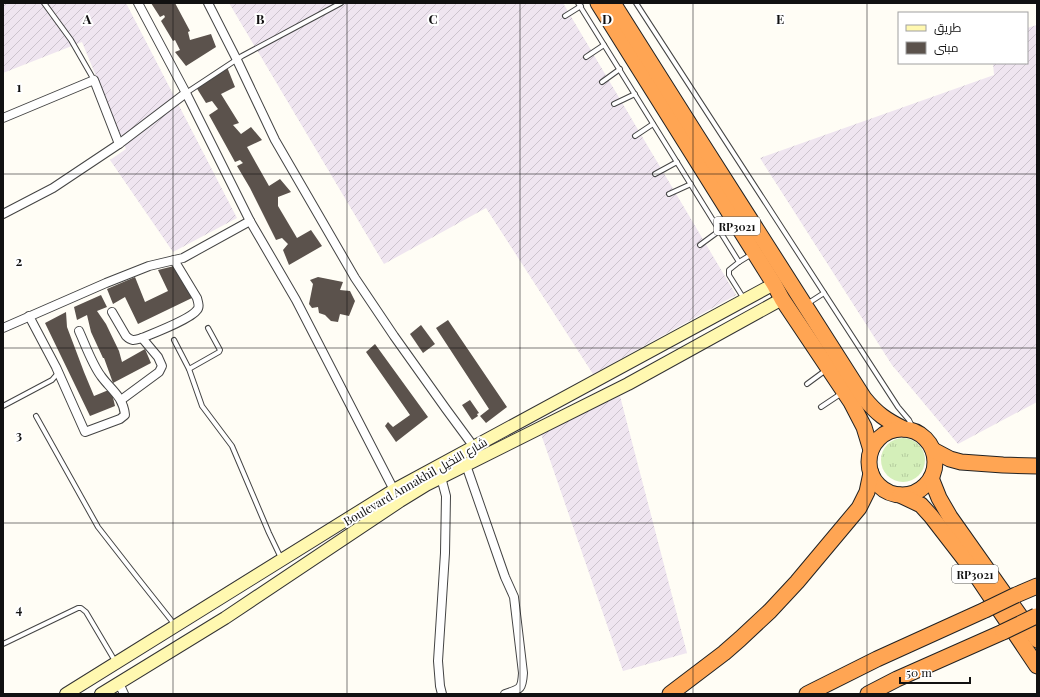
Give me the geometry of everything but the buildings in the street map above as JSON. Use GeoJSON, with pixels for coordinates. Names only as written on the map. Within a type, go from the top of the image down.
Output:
{"type":"FeatureCollection","features":[{"type":"Feature","properties":{"kind":"highway","name":"RP3021"},"geometry":{"type":"LineString","coordinates":[[598,3],[782,299],[851,402],[864,427],[871,450],[869,464],[874,480],[882,489],[921,504],[972,569],[1037,666]]}},
{"type":"Feature","properties":{"kind":"highway","name":"RP3021"},"geometry":{"type":"LineString","coordinates":[[613,3],[864,398],[883,418],[922,436],[933,450],[935,464],[932,478],[939,498],[950,517],[1037,640]]}},
{"type":"Feature","properties":{"kind":"highway"},"geometry":{"type":"LineString","coordinates":[[871,450],[884,434],[892,431],[910,431]]}},
{"type":"Feature","properties":{"kind":"highway"},"geometry":{"type":"LineString","coordinates":[[933,450],[950,459],[961,462],[1037,466]]}},
{"type":"Feature","properties":{"kind":"highway"},"geometry":{"type":"LineString","coordinates":[[670,694],[740,639],[770,611],[797,582],[859,508],[867,492],[871,473]]}},
{"type":"Feature","properties":{"kind":"highway"},"geometry":{"type":"LineString","coordinates":[[900,495],[908,495],[919,491],[925,487],[932,478]]}},
{"type":"Feature","properties":{"kind":"highway"},"geometry":{"type":"LineString","coordinates":[[807,694],[877,659],[1037,586]]}},
{"type":"Feature","properties":{"kind":"highway"},"geometry":{"type":"LineString","coordinates":[[868,694],[1037,616]]}},
{"type":"Feature","properties":{"kind":"street"},"geometry":{"type":"LineString","coordinates":[[138,3],[186,93],[250,221],[296,300],[397,496]]}},
{"type":"Feature","properties":{"kind":"street"},"geometry":{"type":"LineString","coordinates":[[208,3],[237,60],[274,140],[355,278],[398,342],[474,447]]}},
{"type":"Feature","properties":{"kind":"street"},"geometry":{"type":"LineString","coordinates":[[3,118],[94,80],[119,144]]}},
{"type":"Feature","properties":{"kind":"street"},"geometry":{"type":"LineString","coordinates":[[3,214],[53,188],[119,144],[186,93]]}},
{"type":"Feature","properties":{"kind":"street"},"geometry":{"type":"LineString","coordinates":[[3,328],[149,266],[183,258],[250,221]]}},
{"type":"Feature","properties":{"kind":"street"},"geometry":{"type":"LineString","coordinates":[[112,312],[126,336],[130,340],[142,338],[191,316],[198,310],[199,304],[197,298],[174,260]]}},
{"type":"Feature","properties":{"kind":"street","name":"Boulevard Annakhil شارع النخيل"},"geometry":{"type":"LineString","coordinates":[[101,694],[121,688],[225,618],[397,496],[474,447],[774,284]]}},
{"type":"Feature","properties":{"kind":"street","name":"Boulevard Annakhil شارع النخيل"},"geometry":{"type":"LineString","coordinates":[[66,694],[282,560],[397,496],[426,485],[628,384],[782,299]]}},
{"type":"Feature","properties":{"kind":"street"},"geometry":{"type":"LineString","coordinates":[[29,316],[59,373],[86,432],[125,415],[121,400],[100,375],[79,331]]}},
{"type":"Feature","properties":{"kind":"street"},"geometry":{"type":"LineString","coordinates":[[121,400],[158,372],[162,366],[158,357],[142,338]]}},
{"type":"Feature","properties":{"kind":"street"},"geometry":{"type":"LineString","coordinates":[[466,465],[505,576],[514,597],[523,684],[518,690],[506,694]]}},
{"type":"Feature","properties":{"kind":"street"},"geometry":{"type":"LineString","coordinates":[[441,477],[446,496],[446,553],[438,662],[442,694]]}},
{"type":"Feature","properties":{"kind":"lane"},"geometry":{"type":"LineString","coordinates":[[44,3],[71,40],[94,80]]}},
{"type":"Feature","properties":{"kind":"lane"},"geometry":{"type":"LineString","coordinates":[[186,93],[237,60],[342,3]]}},
{"type":"Feature","properties":{"kind":"lane"},"geometry":{"type":"LineString","coordinates":[[636,3],[898,407],[909,420],[910,431]]}},
{"type":"Feature","properties":{"kind":"lane"},"geometry":{"type":"LineString","coordinates":[[565,16],[580,5],[739,262]]}},
{"type":"Feature","properties":{"kind":"lane"},"geometry":{"type":"LineString","coordinates":[[586,56],[604,45]]}},
{"type":"Feature","properties":{"kind":"lane"},"geometry":{"type":"LineString","coordinates":[[602,82],[620,69]]}},
{"type":"Feature","properties":{"kind":"lane"},"geometry":{"type":"LineString","coordinates":[[614,104],[635,94]]}},
{"type":"Feature","properties":{"kind":"lane"},"geometry":{"type":"LineString","coordinates":[[635,136],[653,124]]}},
{"type":"Feature","properties":{"kind":"lane"},"geometry":{"type":"LineString","coordinates":[[655,174],[677,162]]}},
{"type":"Feature","properties":{"kind":"lane"},"geometry":{"type":"LineString","coordinates":[[669,194],[691,184]]}},
{"type":"Feature","properties":{"kind":"lane"},"geometry":{"type":"LineString","coordinates":[[700,245],[719,231]]}},
{"type":"Feature","properties":{"kind":"lane"},"geometry":{"type":"LineString","coordinates":[[744,300],[729,275],[729,270],[754,253]]}},
{"type":"Feature","properties":{"kind":"lane"},"geometry":{"type":"LineString","coordinates":[[805,305],[824,293]]}},
{"type":"Feature","properties":{"kind":"lane"},"geometry":{"type":"LineString","coordinates":[[189,369],[220,350],[208,328]]}},
{"type":"Feature","properties":{"kind":"lane"},"geometry":{"type":"LineString","coordinates":[[174,340],[189,369],[202,406],[232,446],[282,560]]}},
{"type":"Feature","properties":{"kind":"lane"},"geometry":{"type":"LineString","coordinates":[[806,384],[828,368]]}},
{"type":"Feature","properties":{"kind":"lane"},"geometry":{"type":"LineString","coordinates":[[3,406],[52,380],[59,373]]}},
{"type":"Feature","properties":{"kind":"lane"},"geometry":{"type":"LineString","coordinates":[[821,407],[844,392]]}},
{"type":"Feature","properties":{"kind":"lane"},"geometry":{"type":"LineString","coordinates":[[36,416],[98,527],[176,626]]}},
{"type":"Feature","properties":{"kind":"lane"},"geometry":{"type":"LineString","coordinates":[[3,644],[78,608],[82,608],[86,612],[116,663]]}},
{"type":"Feature","properties":{"kind":"shaded area"},"geometry":{"type":"Polygon","coordinates":[[[3,3],[126,3],[237,218],[173,252],[110,160],[126,149],[82,42],[3,73],[3,3]]]}},
{"type":"Feature","properties":{"kind":"shaded area"},"geometry":{"type":"Polygon","coordinates":[[[229,3],[563,3],[736,295],[593,374],[486,208],[384,264],[229,3]]]}},
{"type":"Feature","properties":{"kind":"shaded area"},"geometry":{"type":"Polygon","coordinates":[[[1037,25],[1037,402],[958,444],[892,365],[760,158],[994,75],[993,64],[1028,64],[1028,28],[1037,25]]]}},
{"type":"Feature","properties":{"kind":"shaded area"},"geometry":{"type":"Polygon","coordinates":[[[620,396],[687,653],[623,671],[541,434],[620,396]]]}},
{"type":"Feature","properties":{"kind":"green space"},"geometry":{"type":"Polygon","coordinates":[[[903,438],[915,442],[921,448],[925,460],[921,472],[915,478],[903,482],[891,478],[885,472],[881,460],[885,448],[891,442],[903,438]]]}}]}
